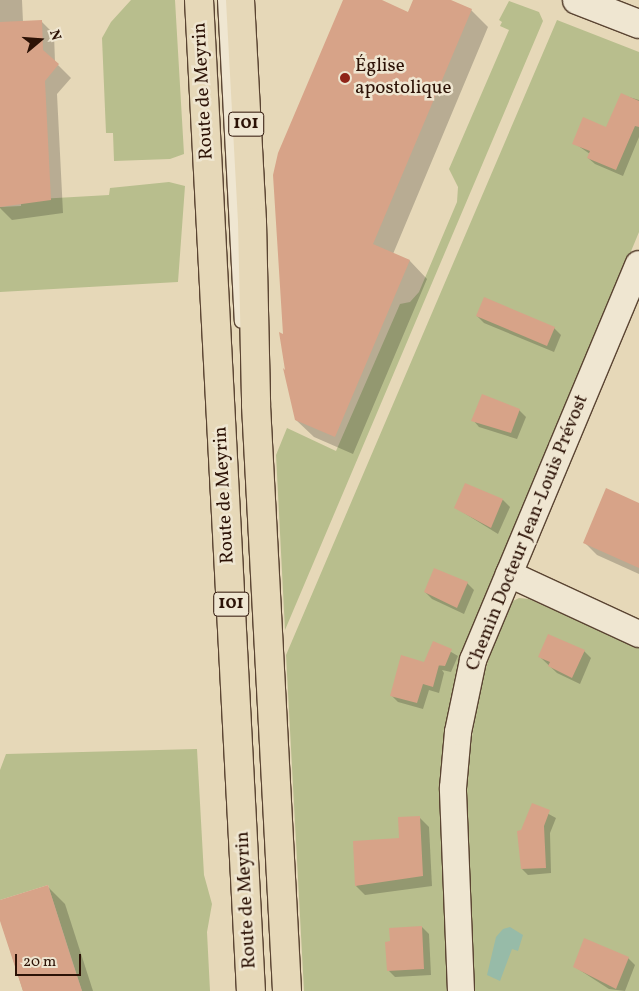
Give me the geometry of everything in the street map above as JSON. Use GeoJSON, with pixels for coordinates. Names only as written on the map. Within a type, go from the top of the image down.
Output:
{"type":"FeatureCollection","features":[{"type":"Feature","properties":{"kind":"main road","name":"Route de Meyrin"},"geometry":{"type":"LineString","coordinates":[[199,0],[252,991]]}},
{"type":"Feature","properties":{"kind":"main road","name":"Route de Meyrin"},"geometry":{"type":"LineString","coordinates":[[240,0],[252,222],[256,406],[287,991]]}},
{"type":"Feature","properties":{"kind":"street"},"geometry":{"type":"LineString","coordinates":[[577,0],[639,24]]}},
{"type":"Feature","properties":{"kind":"street","name":"Chemin Docteur Jean-Louis Prévost"},"geometry":{"type":"LineString","coordinates":[[461,991],[454,817],[458,732],[473,660],[639,264]]}},
{"type":"Feature","properties":{"kind":"street"},"geometry":{"type":"LineString","coordinates":[[509,574],[639,634]]}},
{"type":"Feature","properties":{"kind":"lane"},"geometry":{"type":"LineString","coordinates":[[211,0],[262,991]]}},
{"type":"Feature","properties":{"kind":"lane"},"geometry":{"type":"LineString","coordinates":[[224,0],[276,991]]}},
{"type":"Feature","properties":{"kind":"shaded area"},"geometry":{"type":"Polygon","coordinates":[[[131,0],[175,0],[184,154],[170,159],[114,161],[113,133],[106,133],[102,38],[111,22],[131,0]]]}},
{"type":"Feature","properties":{"kind":"shaded area"},"geometry":{"type":"Polygon","coordinates":[[[509,1],[539,12],[543,21],[285,630],[276,455],[287,428],[336,451],[400,304],[410,302],[419,292],[457,202],[458,187],[449,169],[509,30],[500,26],[502,22],[499,20],[509,1]]]}},
{"type":"Feature","properties":{"kind":"shaded area"},"geometry":{"type":"Polygon","coordinates":[[[557,20],[639,52],[639,232],[464,655],[441,814],[449,991],[304,991],[286,655],[557,20]]]}},
{"type":"Feature","properties":{"kind":"shaded area"},"geometry":{"type":"Polygon","coordinates":[[[169,182],[185,186],[178,282],[0,292],[0,207],[21,206],[21,200],[109,195],[110,188],[169,182]]]}},
{"type":"Feature","properties":{"kind":"shaded area"},"geometry":{"type":"Polygon","coordinates":[[[519,598],[529,599],[639,648],[639,991],[474,991],[465,838],[468,761],[481,681],[509,603],[519,598]]]}},
{"type":"Feature","properties":{"kind":"shaded area"},"geometry":{"type":"Polygon","coordinates":[[[197,749],[204,875],[212,904],[207,932],[210,991],[82,991],[48,885],[0,900],[0,770],[6,754],[197,749]]]}},
{"type":"Feature","properties":{"kind":"shaded area"},"geometry":{"type":"Polygon","coordinates":[[[510,927],[523,935],[518,951],[512,949],[500,981],[487,975],[496,937],[503,929],[510,927]]]}},
{"type":"Feature","properties":{"kind":"building"},"geometry":{"type":"Polygon","coordinates":[[[343,0],[382,0],[408,12],[413,0],[451,0],[472,9],[373,244],[410,260],[335,437],[295,420],[283,368],[285,370],[279,332],[283,334],[273,175],[278,153],[343,0]]]}},
{"type":"Feature","properties":{"kind":"building"},"geometry":{"type":"Polygon","coordinates":[[[42,20],[43,50],[59,64],[45,81],[51,200],[0,207],[0,22],[42,20]]]}},
{"type":"Feature","properties":{"kind":"building"},"geometry":{"type":"Polygon","coordinates":[[[621,93],[639,101],[639,127],[635,126],[616,170],[587,158],[590,151],[572,144],[583,117],[606,127],[621,93]]]}},
{"type":"Feature","properties":{"kind":"building"},"geometry":{"type":"Polygon","coordinates":[[[484,297],[555,327],[547,346],[476,316],[484,297]]]}},
{"type":"Feature","properties":{"kind":"building"},"geometry":{"type":"Polygon","coordinates":[[[482,394],[520,409],[511,433],[471,421],[482,394]]]}},
{"type":"Feature","properties":{"kind":"building"},"geometry":{"type":"Polygon","coordinates":[[[465,483],[503,499],[491,528],[454,508],[465,483]]]}},
{"type":"Feature","properties":{"kind":"building"},"geometry":{"type":"Polygon","coordinates":[[[606,488],[639,503],[639,568],[583,543],[606,488]]]}},
{"type":"Feature","properties":{"kind":"building"},"geometry":{"type":"Polygon","coordinates":[[[434,568],[468,582],[457,608],[424,592],[434,568]]]}},
{"type":"Feature","properties":{"kind":"building"},"geometry":{"type":"Polygon","coordinates":[[[548,634],[585,650],[572,678],[548,666],[550,662],[538,657],[548,634]]]}},
{"type":"Feature","properties":{"kind":"building"},"geometry":{"type":"Polygon","coordinates":[[[433,641],[452,649],[445,666],[439,665],[433,687],[423,684],[417,703],[390,696],[401,655],[424,662],[433,641]]]}},
{"type":"Feature","properties":{"kind":"building"},"geometry":{"type":"Polygon","coordinates":[[[532,803],[550,810],[544,826],[546,868],[521,869],[517,831],[521,830],[532,803]]]}},
{"type":"Feature","properties":{"kind":"building"},"geometry":{"type":"Polygon","coordinates":[[[420,816],[423,876],[355,886],[353,841],[399,838],[398,817],[420,816]]]}},
{"type":"Feature","properties":{"kind":"building"},"geometry":{"type":"Polygon","coordinates":[[[48,885],[82,991],[23,991],[0,921],[0,900],[48,885]]]}},
{"type":"Feature","properties":{"kind":"building"},"geometry":{"type":"Polygon","coordinates":[[[422,926],[424,969],[387,971],[385,942],[390,941],[389,928],[422,926]]]}},
{"type":"Feature","properties":{"kind":"building"},"geometry":{"type":"Polygon","coordinates":[[[584,938],[629,957],[616,989],[573,967],[584,938]]]}},
{"type":"Feature","properties":{"kind":"place","name":"Église apostolique"},"geometry":{"type":"Point","coordinates":[345,78]}}]}
